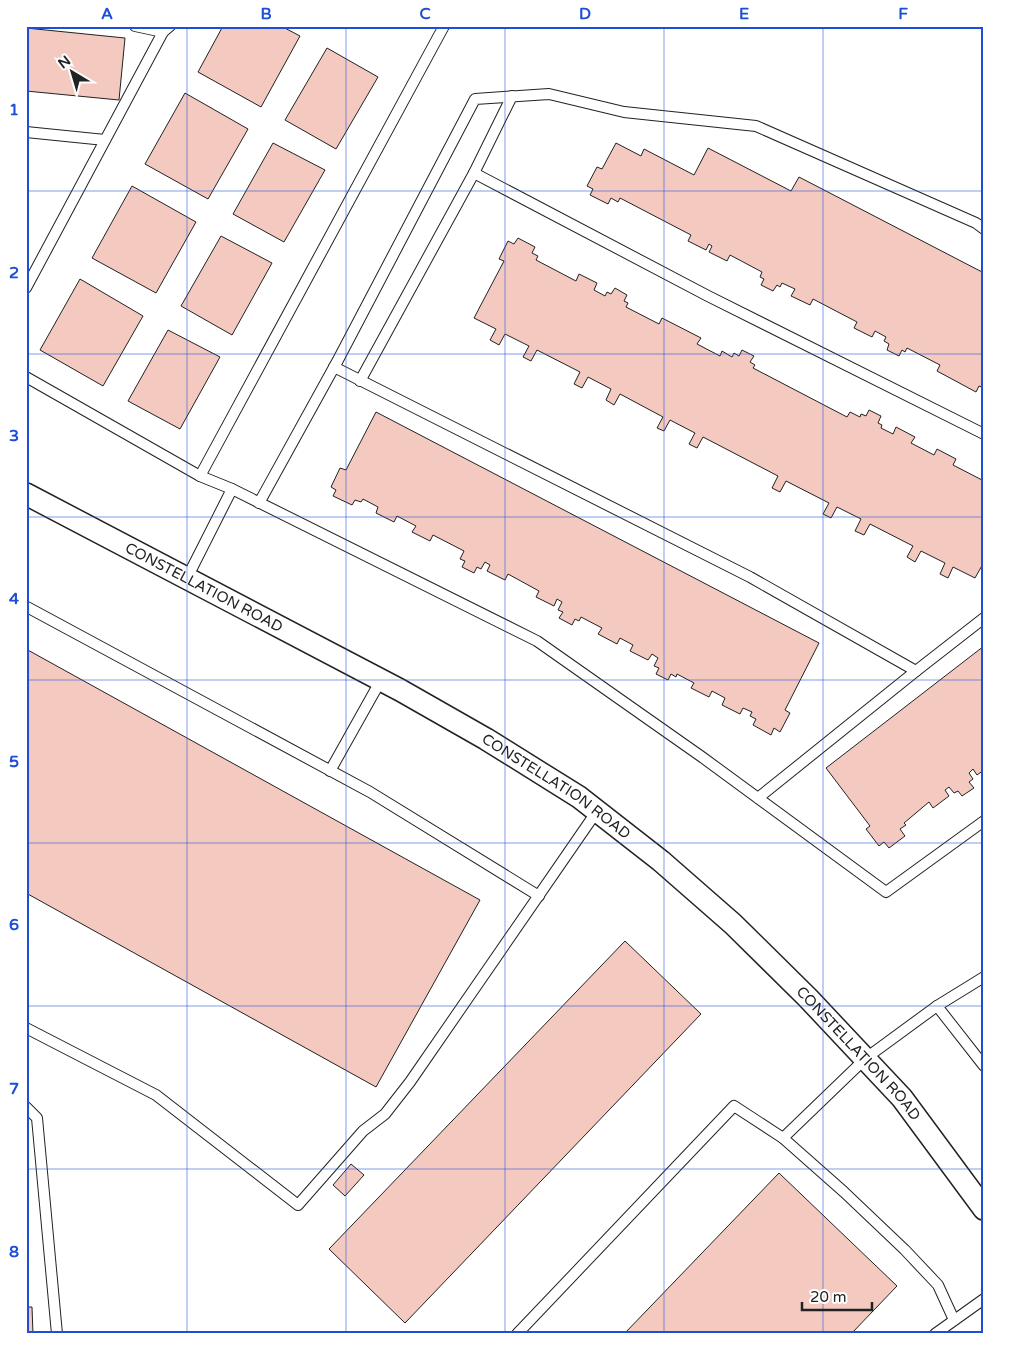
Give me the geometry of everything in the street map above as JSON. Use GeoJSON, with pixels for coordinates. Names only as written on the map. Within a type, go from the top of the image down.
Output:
{"type":"FeatureCollection","features":[{"type":"Feature","properties":{"kind":"street","name":"CONSTELLATION ROAD"},"geometry":{"type":"LineString","coordinates":[[26,494],[381,680],[486,739],[579,797],[661,861],[733,924],[808,998],[902,1098],[984,1209]]}},
{"type":"Feature","properties":{"kind":"lane"},"geometry":{"type":"LineString","coordinates":[[26,288],[166,29],[135,26]]}},
{"type":"Feature","properties":{"kind":"lane"},"geometry":{"type":"LineString","coordinates":[[200,476],[444,26]]}},
{"type":"Feature","properties":{"kind":"lane"},"geometry":{"type":"LineString","coordinates":[[259,503],[336,364],[475,99],[549,94],[624,112],[756,126],[976,223],[984,229]]}},
{"type":"Feature","properties":{"kind":"lane"},"geometry":{"type":"LineString","coordinates":[[360,381],[474,173],[512,96]]}},
{"type":"Feature","properties":{"kind":"lane"},"geometry":{"type":"LineString","coordinates":[[26,132],[106,140]]}},
{"type":"Feature","properties":{"kind":"lane"},"geometry":{"type":"LineString","coordinates":[[474,173],[708,296],[984,434]]}},
{"type":"Feature","properties":{"kind":"lane"},"geometry":{"type":"LineString","coordinates":[[336,364],[360,381],[750,578],[916,671]]}},
{"type":"Feature","properties":{"kind":"lane"},"geometry":{"type":"LineString","coordinates":[[26,377],[200,476],[232,489],[537,641],[758,798],[886,892],[984,822]]}},
{"type":"Feature","properties":{"kind":"lane"},"geometry":{"type":"LineString","coordinates":[[187,578],[232,489]]}},
{"type":"Feature","properties":{"kind":"lane"},"geometry":{"type":"LineString","coordinates":[[27,607],[370,792],[539,896]]}},
{"type":"Feature","properties":{"kind":"lane"},"geometry":{"type":"LineString","coordinates":[[758,798],[984,618]]}},
{"type":"Feature","properties":{"kind":"lane"},"geometry":{"type":"LineString","coordinates":[[330,771],[381,680]]}},
{"type":"Feature","properties":{"kind":"lane"},"geometry":{"type":"LineString","coordinates":[[26,1028],[156,1095],[298,1205],[363,1131],[385,1114],[410,1082],[597,811]]}},
{"type":"Feature","properties":{"kind":"lane"},"geometry":{"type":"LineString","coordinates":[[783,1138],[866,1058],[937,1006],[984,977]]}},
{"type":"Feature","properties":{"kind":"lane"},"geometry":{"type":"LineString","coordinates":[[937,1006],[984,1066]]}},
{"type":"Feature","properties":{"kind":"lane"},"geometry":{"type":"LineString","coordinates":[[517,1334],[734,1106],[783,1138],[844,1192],[912,1257],[938,1285],[954,1320]]}},
{"type":"Feature","properties":{"kind":"lane"},"geometry":{"type":"LineString","coordinates":[[26,1107],[37,1118],[57,1334]]}},
{"type":"Feature","properties":{"kind":"lane"},"geometry":{"type":"LineString","coordinates":[[935,1334],[984,1299]]}},
{"type":"Feature","properties":{"kind":"building"},"geometry":{"type":"Polygon","coordinates":[[[223,26],[281,26],[300,36],[261,107],[198,72],[223,26]]]}},
{"type":"Feature","properties":{"kind":"building"},"geometry":{"type":"Polygon","coordinates":[[[26,28],[125,38],[119,100],[26,91],[26,28]]]}},
{"type":"Feature","properties":{"kind":"building"},"geometry":{"type":"Polygon","coordinates":[[[327,48],[378,77],[336,149],[285,120],[327,48]]]}},
{"type":"Feature","properties":{"kind":"building"},"geometry":{"type":"Polygon","coordinates":[[[185,93],[248,129],[208,199],[145,164],[185,93]]]}},
{"type":"Feature","properties":{"kind":"building"},"geometry":{"type":"Polygon","coordinates":[[[273,143],[325,170],[284,242],[233,214],[273,143]]]}},
{"type":"Feature","properties":{"kind":"building"},"geometry":{"type":"Polygon","coordinates":[[[616,143],[641,156],[644,149],[694,175],[708,148],[791,191],[799,177],[984,273],[984,388],[979,386],[976,392],[937,371],[940,365],[907,348],[905,352],[902,350],[899,356],[887,350],[889,344],[884,341],[886,337],[875,331],[872,337],[854,328],[857,322],[813,299],[810,305],[791,296],[795,289],[782,283],[780,287],[777,285],[773,291],[761,285],[764,279],[760,277],[762,272],[730,255],[727,261],[709,252],[712,246],[709,244],[706,250],[688,241],[691,235],[620,198],[618,202],[611,198],[608,204],[590,195],[593,189],[587,186],[597,167],[602,169],[616,143]]]}},
{"type":"Feature","properties":{"kind":"building"},"geometry":{"type":"Polygon","coordinates":[[[132,186],[196,222],[156,293],[92,258],[132,186]]]}},
{"type":"Feature","properties":{"kind":"building"},"geometry":{"type":"Polygon","coordinates":[[[221,236],[272,263],[232,335],[181,306],[221,236]]]}},
{"type":"Feature","properties":{"kind":"building"},"geometry":{"type":"Polygon","coordinates":[[[518,238],[535,247],[532,253],[538,256],[536,260],[576,281],[579,274],[597,283],[594,290],[605,296],[607,292],[611,294],[615,288],[627,295],[624,301],[628,303],[626,307],[659,324],[662,318],[701,338],[697,344],[720,356],[722,351],[732,357],[734,353],[739,356],[742,350],[754,356],[750,362],[755,365],[753,368],[847,417],[850,412],[860,417],[861,414],[866,416],[869,410],[881,416],[878,423],[882,425],[881,428],[893,434],[896,427],[915,437],[911,443],[934,455],[937,449],[956,459],[953,465],[984,481],[984,562],[975,578],[953,567],[948,578],[940,574],[945,563],[921,551],[915,562],[907,557],[913,546],[870,524],[864,535],[855,531],[861,519],[837,507],[831,518],[823,514],[829,503],[786,481],[780,492],[772,488],[778,476],[703,437],[697,448],[689,444],[695,433],[670,420],[664,431],[657,428],[663,417],[620,394],[614,405],[606,400],[611,389],[588,377],[582,388],[574,384],[580,372],[537,350],[531,361],[523,357],[529,346],[505,334],[499,345],[490,340],[496,329],[474,318],[504,261],[499,259],[508,241],[514,244],[518,238]]]}},
{"type":"Feature","properties":{"kind":"building"},"geometry":{"type":"Polygon","coordinates":[[[80,279],[143,316],[103,386],[40,350],[80,279]]]}},
{"type":"Feature","properties":{"kind":"building"},"geometry":{"type":"Polygon","coordinates":[[[168,330],[220,357],[180,429],[128,401],[168,330]]]}},
{"type":"Feature","properties":{"kind":"building"},"geometry":{"type":"Polygon","coordinates":[[[376,412],[819,643],[785,710],[790,713],[780,732],[774,728],[771,735],[753,725],[756,719],[750,716],[752,712],[743,708],[740,714],[722,705],[725,698],[712,691],[709,697],[691,688],[694,683],[677,674],[676,677],[671,674],[668,680],[656,674],[659,668],[654,666],[658,658],[652,654],[648,660],[630,651],[633,645],[620,638],[617,644],[598,634],[602,628],[581,617],[579,621],[575,619],[572,625],[559,618],[563,612],[558,610],[562,602],[557,599],[554,606],[536,597],[539,591],[508,574],[505,580],[487,571],[490,565],[485,562],[481,569],[477,567],[474,573],[462,567],[465,561],[460,559],[464,551],[433,535],[430,541],[412,532],[416,526],[397,516],[394,522],[376,513],[378,507],[363,499],[361,502],[355,500],[352,505],[333,496],[336,490],[331,487],[340,468],[346,470],[376,412]]]}},
{"type":"Feature","properties":{"kind":"building"},"geometry":{"type":"Polygon","coordinates":[[[984,646],[984,770],[977,775],[973,769],[969,773],[973,779],[969,782],[974,788],[962,796],[958,791],[954,793],[949,787],[945,790],[949,796],[933,808],[929,802],[904,823],[906,825],[900,829],[905,836],[889,848],[884,842],[879,846],[866,829],[870,826],[826,768],[984,646]]]}},
{"type":"Feature","properties":{"kind":"building"},"geometry":{"type":"Polygon","coordinates":[[[26,649],[480,900],[376,1087],[26,893],[26,649]]]}},
{"type":"Feature","properties":{"kind":"building"},"geometry":{"type":"Polygon","coordinates":[[[625,941],[701,1014],[405,1323],[329,1249],[625,941]]]}},
{"type":"Feature","properties":{"kind":"building"},"geometry":{"type":"Polygon","coordinates":[[[351,1164],[364,1175],[345,1196],[333,1185],[351,1164]]]}},
{"type":"Feature","properties":{"kind":"building"},"geometry":{"type":"Polygon","coordinates":[[[779,1173],[897,1286],[851,1334],[624,1334],[779,1173]]]}},
{"type":"Feature","properties":{"kind":"building"},"geometry":{"type":"Polygon","coordinates":[[[26,1307],[32,1307],[33,1334],[26,1334],[26,1307]]]}}]}
